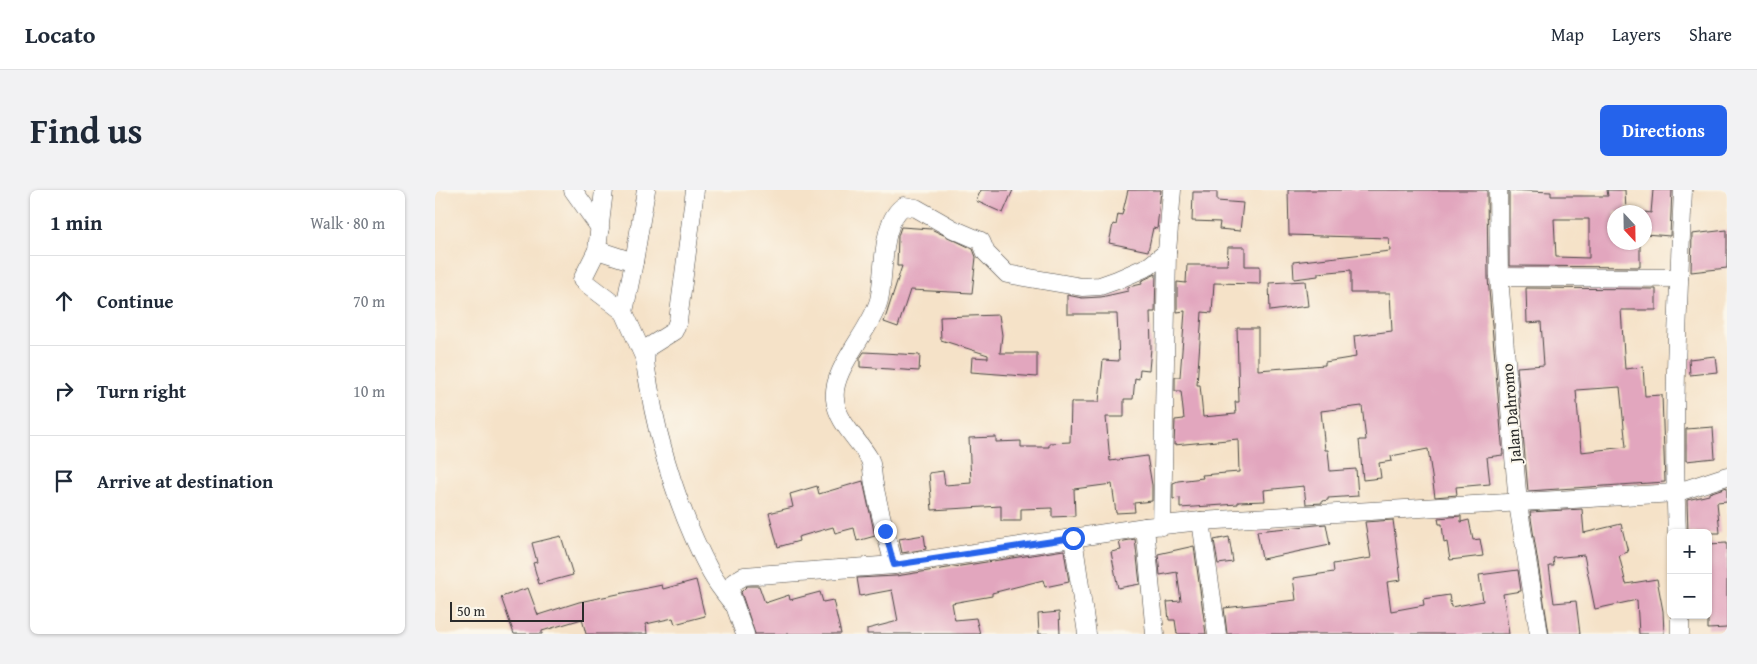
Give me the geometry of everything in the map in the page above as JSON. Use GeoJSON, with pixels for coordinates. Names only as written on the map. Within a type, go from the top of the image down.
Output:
{"type":"FeatureCollection","features":[{"type":"Feature","properties":{"kind":"street"},"geometry":{"type":"LineString","coordinates":[[573,190],[599,228]]}},
{"type":"Feature","properties":{"kind":"street"},"geometry":{"type":"LineString","coordinates":[[604,190],[597,250],[582,280],[624,312],[644,357],[651,401],[666,461],[681,503],[711,574],[736,608]]}},
{"type":"Feature","properties":{"kind":"street"},"geometry":{"type":"LineString","coordinates":[[624,312],[646,190]]}},
{"type":"Feature","properties":{"kind":"street"},"geometry":{"type":"LineString","coordinates":[[644,357],[647,348],[674,331],[678,321],[695,190]]}},
{"type":"Feature","properties":{"kind":"street"},"geometry":{"type":"LineString","coordinates":[[1162,526],[1167,252],[1172,190]]}},
{"type":"Feature","properties":{"kind":"street","name":"Jalan Dahromo"},"geometry":{"type":"LineString","coordinates":[[1498,190],[1499,277],[1518,504],[1539,634]]}},
{"type":"Feature","properties":{"kind":"street"},"geometry":{"type":"LineString","coordinates":[[1677,529],[1675,492],[1679,278],[1683,190]]}},
{"type":"Feature","properties":{"kind":"street"},"geometry":{"type":"LineString","coordinates":[[894,565],[870,459],[858,444],[841,416],[835,399],[838,378],[874,314],[879,299],[888,235],[893,216],[898,210],[904,206],[917,208],[953,230],[981,241],[986,253],[1007,274],[1082,287],[1100,286],[1117,280],[1149,266],[1167,252]]}},
{"type":"Feature","properties":{"kind":"street"},"geometry":{"type":"LineString","coordinates":[[597,250],[634,262]]}},
{"type":"Feature","properties":{"kind":"street"},"geometry":{"type":"LineString","coordinates":[[1499,277],[1679,278]]}},
{"type":"Feature","properties":{"kind":"street"},"geometry":{"type":"LineString","coordinates":[[745,634],[730,592],[734,582],[744,576],[894,565],[1145,527],[1201,522],[1518,504],[1675,492],[1727,476]]}},
{"type":"Feature","properties":{"kind":"street"},"geometry":{"type":"LineString","coordinates":[[1201,522],[1217,634]]}},
{"type":"Feature","properties":{"kind":"street"},"geometry":{"type":"LineString","coordinates":[[1145,527],[1155,634]]}},
{"type":"Feature","properties":{"kind":"street"},"geometry":{"type":"LineString","coordinates":[[1073,538],[1087,634]]}},
{"type":"Feature","properties":{"kind":"street"},"geometry":{"type":"LineString","coordinates":[[1680,619],[1680,634]]}},
{"type":"Feature","properties":{"kind":"building"},"geometry":{"type":"Polygon","coordinates":[[[981,190],[1013,190],[1003,213],[976,201],[981,190]]]}},
{"type":"Feature","properties":{"kind":"building"},"geometry":{"type":"Polygon","coordinates":[[[1128,190],[1161,190],[1157,229],[1153,228],[1148,251],[1109,243],[1113,224],[1116,225],[1118,214],[1122,215],[1128,190]]]}},
{"type":"Feature","properties":{"kind":"building"},"geometry":{"type":"Polygon","coordinates":[[[1288,190],[1487,190],[1488,278],[1503,455],[1487,457],[1490,484],[1456,487],[1457,495],[1435,497],[1428,449],[1391,456],[1392,461],[1379,463],[1381,478],[1363,480],[1359,440],[1366,440],[1362,406],[1321,411],[1325,450],[1328,450],[1330,471],[1356,469],[1358,496],[1328,498],[1328,500],[1322,501],[1322,503],[1306,504],[1304,486],[1264,490],[1265,501],[1238,502],[1238,504],[1180,508],[1180,498],[1173,499],[1173,483],[1203,478],[1202,475],[1239,472],[1238,439],[1174,445],[1175,420],[1184,419],[1181,391],[1175,391],[1175,377],[1180,377],[1185,311],[1177,312],[1177,282],[1186,283],[1187,265],[1227,265],[1228,247],[1245,247],[1245,266],[1260,266],[1260,284],[1214,283],[1212,313],[1202,312],[1197,385],[1200,385],[1203,417],[1236,414],[1235,402],[1239,402],[1237,328],[1258,328],[1258,370],[1325,365],[1325,362],[1356,357],[1354,336],[1392,331],[1390,293],[1351,293],[1351,270],[1318,273],[1318,276],[1294,279],[1293,262],[1390,251],[1389,238],[1289,235],[1288,190]]]}},
{"type":"Feature","properties":{"kind":"building"},"geometry":{"type":"Polygon","coordinates":[[[1509,190],[1551,192],[1551,196],[1608,196],[1607,190],[1625,190],[1626,205],[1607,205],[1607,250],[1640,250],[1640,267],[1509,266],[1509,190]],[[1554,219],[1556,257],[1589,258],[1589,219],[1554,219]]]}},
{"type":"Feature","properties":{"kind":"building"},"geometry":{"type":"Polygon","coordinates":[[[1653,190],[1672,190],[1670,236],[1652,235],[1653,190]]]}},
{"type":"Feature","properties":{"kind":"building"},"geometry":{"type":"Polygon","coordinates":[[[1193,192],[1217,192],[1217,201],[1243,203],[1240,231],[1219,229],[1220,222],[1192,221],[1193,192]]]}},
{"type":"Feature","properties":{"kind":"building"},"geometry":{"type":"Polygon","coordinates":[[[901,227],[931,229],[973,249],[976,257],[972,293],[910,290],[898,327],[884,322],[902,266],[897,266],[898,236],[901,227]]]}},
{"type":"Feature","properties":{"kind":"building"},"geometry":{"type":"Polygon","coordinates":[[[1727,230],[1727,268],[1691,272],[1692,234],[1727,230]]]}},
{"type":"Feature","properties":{"kind":"building"},"geometry":{"type":"Polygon","coordinates":[[[1156,274],[1155,312],[1150,312],[1151,348],[1149,370],[1140,369],[1139,379],[1135,378],[1133,399],[1124,399],[1124,417],[1106,417],[1110,461],[1147,456],[1152,485],[1152,501],[1134,503],[1135,512],[1116,513],[1112,484],[1074,489],[1075,516],[1052,517],[1052,508],[1021,509],[1021,521],[1001,521],[1001,506],[932,510],[929,473],[943,471],[945,485],[971,483],[969,438],[996,437],[996,442],[1021,441],[1021,447],[1049,447],[1049,443],[1070,442],[1071,402],[1099,402],[1103,360],[1119,361],[1117,314],[1067,314],[1067,295],[1082,298],[1101,297],[1128,291],[1128,287],[1142,284],[1141,281],[1156,274]]]}},
{"type":"Feature","properties":{"kind":"building"},"geometry":{"type":"Polygon","coordinates":[[[1305,281],[1308,306],[1270,311],[1269,283],[1305,281]]]}},
{"type":"Feature","properties":{"kind":"building"},"geometry":{"type":"Polygon","coordinates":[[[1526,288],[1656,289],[1656,310],[1621,310],[1625,369],[1643,367],[1645,396],[1662,395],[1665,482],[1528,491],[1517,367],[1544,365],[1541,322],[1527,323],[1526,288]],[[1620,387],[1576,390],[1581,452],[1626,447],[1620,387]]]}},
{"type":"Feature","properties":{"kind":"building"},"geometry":{"type":"Polygon","coordinates":[[[999,315],[1002,335],[1000,353],[1037,353],[1037,377],[971,372],[972,357],[988,358],[988,355],[941,340],[940,317],[999,315]]]}},
{"type":"Feature","properties":{"kind":"building"},"geometry":{"type":"Polygon","coordinates":[[[864,352],[920,355],[919,371],[860,367],[860,358],[864,352]]]}},
{"type":"Feature","properties":{"kind":"building"},"geometry":{"type":"Polygon","coordinates":[[[1715,356],[1717,372],[1690,375],[1689,359],[1715,356]]]}},
{"type":"Feature","properties":{"kind":"building"},"geometry":{"type":"Polygon","coordinates":[[[1713,427],[1715,458],[1686,461],[1686,429],[1713,427]]]}},
{"type":"Feature","properties":{"kind":"building"},"geometry":{"type":"Polygon","coordinates":[[[863,481],[875,536],[857,541],[854,528],[835,533],[833,527],[798,537],[799,541],[778,547],[769,513],[793,507],[790,494],[817,486],[819,494],[863,481]]]}},
{"type":"Feature","properties":{"kind":"building"},"geometry":{"type":"Polygon","coordinates":[[[1727,487],[1727,501],[1717,502],[1720,533],[1712,533],[1712,529],[1688,529],[1687,500],[1709,495],[1709,493],[1727,487]]]}},
{"type":"Feature","properties":{"kind":"building"},"geometry":{"type":"Polygon","coordinates":[[[1582,509],[1584,533],[1621,524],[1628,552],[1619,555],[1626,584],[1657,579],[1663,611],[1664,634],[1639,634],[1637,600],[1595,609],[1584,555],[1553,558],[1554,566],[1549,566],[1554,603],[1576,601],[1580,634],[1549,634],[1530,512],[1582,509]]]}},
{"type":"Feature","properties":{"kind":"building"},"geometry":{"type":"Polygon","coordinates":[[[1461,516],[1461,522],[1469,520],[1473,540],[1480,539],[1483,556],[1450,560],[1447,542],[1444,543],[1442,524],[1439,524],[1438,518],[1461,516]]]}},
{"type":"Feature","properties":{"kind":"building"},"geometry":{"type":"Polygon","coordinates":[[[1393,520],[1401,580],[1387,582],[1391,611],[1424,605],[1423,599],[1449,595],[1451,607],[1483,601],[1479,575],[1518,570],[1521,591],[1503,594],[1509,634],[1227,634],[1224,608],[1296,600],[1293,578],[1334,572],[1333,564],[1371,558],[1365,522],[1393,520]]]}},
{"type":"Feature","properties":{"kind":"building"},"geometry":{"type":"Polygon","coordinates":[[[1326,524],[1330,545],[1262,559],[1257,531],[1326,524]]]}},
{"type":"Feature","properties":{"kind":"building"},"geometry":{"type":"Polygon","coordinates":[[[924,535],[926,549],[902,553],[899,539],[924,535]]]}},
{"type":"Feature","properties":{"kind":"building"},"geometry":{"type":"Polygon","coordinates":[[[561,536],[573,575],[539,584],[533,563],[537,562],[532,543],[561,536]]]}},
{"type":"Feature","properties":{"kind":"building"},"geometry":{"type":"Polygon","coordinates":[[[1229,537],[1233,562],[1218,564],[1214,540],[1229,537]]]}},
{"type":"Feature","properties":{"kind":"building"},"geometry":{"type":"Polygon","coordinates":[[[1135,539],[1140,584],[1118,588],[1111,552],[1121,550],[1119,542],[1135,539]]]}},
{"type":"Feature","properties":{"kind":"building"},"geometry":{"type":"Polygon","coordinates":[[[1727,543],[1727,628],[1708,629],[1708,619],[1712,619],[1712,544],[1727,543]]]}},
{"type":"Feature","properties":{"kind":"building"},"geometry":{"type":"Polygon","coordinates":[[[1194,546],[1206,634],[1177,634],[1175,620],[1169,620],[1167,602],[1181,601],[1177,572],[1160,575],[1158,554],[1194,546]]]}},
{"type":"Feature","properties":{"kind":"building"},"geometry":{"type":"Polygon","coordinates":[[[1064,550],[1069,582],[1045,587],[1043,580],[992,593],[992,596],[952,603],[955,620],[976,618],[980,634],[867,634],[867,629],[898,621],[892,590],[860,596],[857,578],[896,576],[1064,550]]]}},
{"type":"Feature","properties":{"kind":"building"},"geometry":{"type":"Polygon","coordinates":[[[696,580],[705,616],[675,624],[673,618],[646,624],[647,634],[586,634],[582,619],[542,631],[542,634],[514,634],[501,597],[528,588],[538,615],[579,602],[662,585],[663,589],[696,580]]]}},
{"type":"Feature","properties":{"kind":"building"},"geometry":{"type":"Polygon","coordinates":[[[747,586],[759,586],[765,603],[789,595],[790,600],[820,592],[823,602],[833,600],[841,634],[755,634],[741,592],[747,586]]]}},
{"type":"Feature","properties":{"kind":"building"},"geometry":{"type":"Polygon","coordinates":[[[1059,612],[1060,634],[1039,634],[1038,614],[1059,612]]]}},
{"type":"Feature","properties":{"kind":"route"},"geometry":{"type":"LineString","coordinates":[[885,531],[894,565],[1073,538]]}}]}
